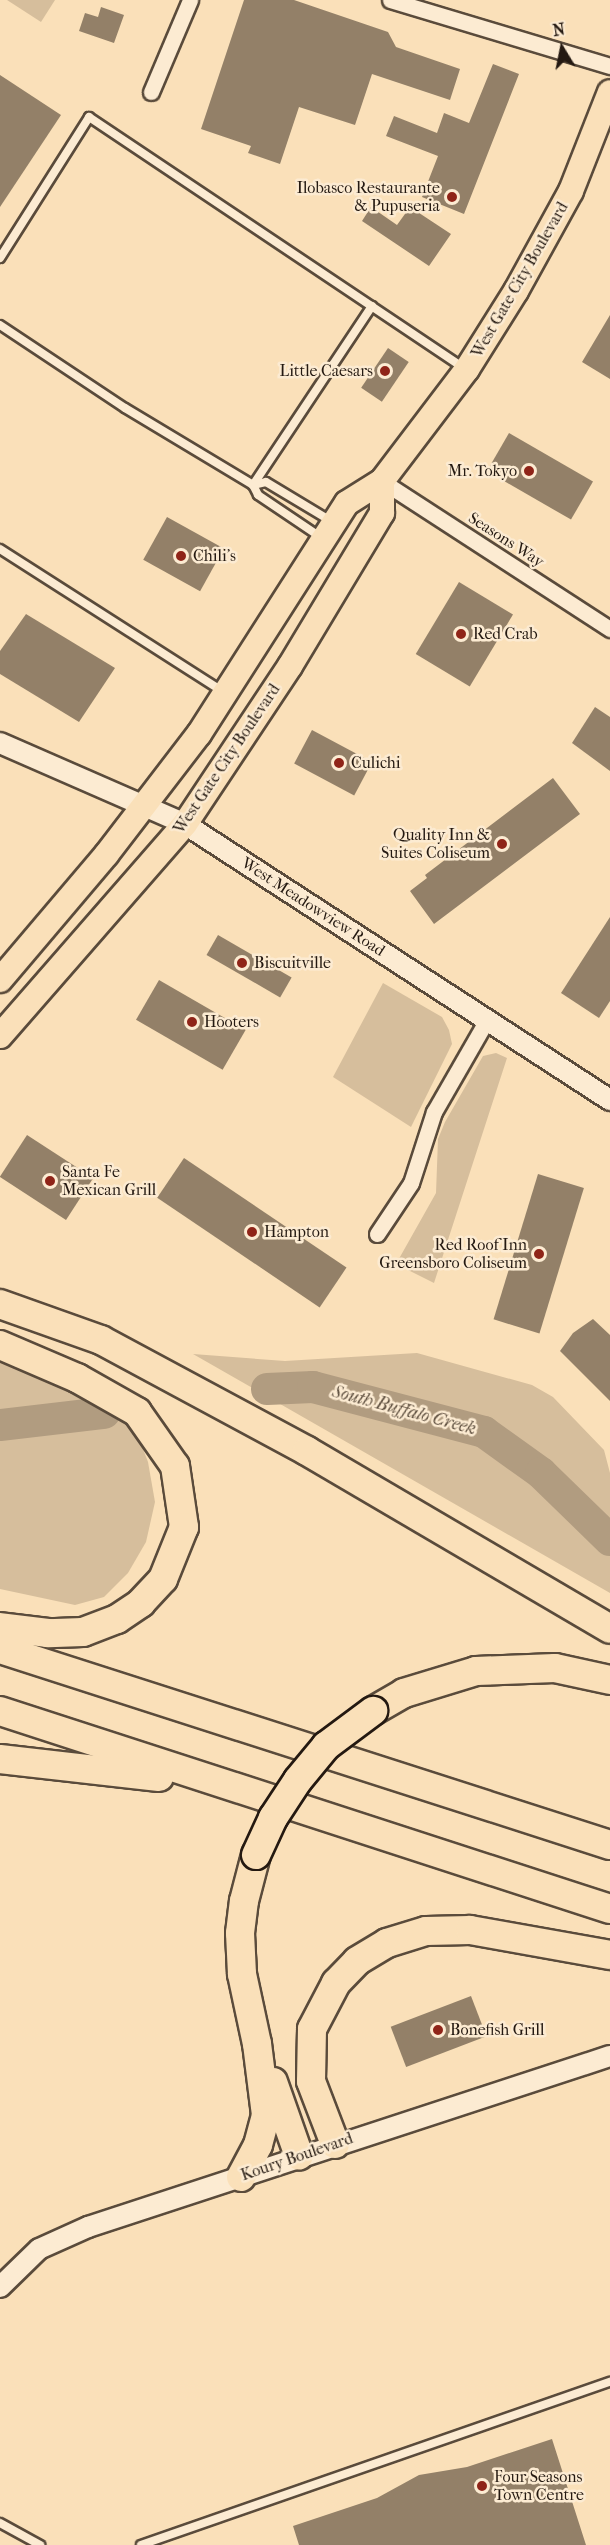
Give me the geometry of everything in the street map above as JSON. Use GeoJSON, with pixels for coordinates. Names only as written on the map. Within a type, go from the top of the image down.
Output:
{"type":"FeatureCollection","features":[{"type":"Feature","properties":{"kind":"highway"},"geometry":{"type":"LineString","coordinates":[[0,1304],[110,1345],[307,1451],[610,1629]]}},
{"type":"Feature","properties":{"kind":"highway"},"geometry":{"type":"LineString","coordinates":[[0,1345],[77,1378],[137,1412],[175,1466],[184,1527],[163,1580],[141,1603],[117,1619],[83,1632],[48,1633],[0,1627]]}},
{"type":"Feature","properties":{"kind":"highway"},"geometry":{"type":"LineString","coordinates":[[0,1649],[610,1845]]}},
{"type":"Feature","properties":{"kind":"highway"},"geometry":{"type":"LineString","coordinates":[[241,2177],[258,2145],[266,2115],[257,2044],[242,1974],[240,1933],[244,1901],[256,1855],[273,1818],[298,1780],[326,1746],[373,1711],[404,1693],[476,1671],[555,1668],[610,1680]]}},
{"type":"Feature","properties":{"kind":"highway"},"geometry":{"type":"LineString","coordinates":[[0,1711],[610,1909]]}},
{"type":"Feature","properties":{"kind":"highway"},"geometry":{"type":"LineString","coordinates":[[0,1759],[119,1770],[282,1801]]}},
{"type":"Feature","properties":{"kind":"highway"},"geometry":{"type":"LineString","coordinates":[[335,2144],[311,2081],[312,2029],[336,1983],[357,1961],[387,1943],[426,1930],[471,1930],[610,1955]]}},
{"type":"Feature","properties":{"kind":"highway"},"geometry":{"type":"LineString","coordinates":[[257,2044],[299,2156]]}},
{"type":"Feature","properties":{"kind":"main road","name":"West Gate City Boulevard"},"geometry":{"type":"LineString","coordinates":[[0,980],[143,806],[226,693],[347,503],[381,482],[467,369],[516,291],[571,192],[610,92]]}},
{"type":"Feature","properties":{"kind":"main road","name":"West Gate City Boulevard"},"geometry":{"type":"LineString","coordinates":[[0,1035],[185,824],[290,666],[382,513],[381,482]]}},
{"type":"Feature","properties":{"kind":"street"},"geometry":{"type":"LineString","coordinates":[[151,92],[190,0]]}},
{"type":"Feature","properties":{"kind":"street"},"geometry":{"type":"LineString","coordinates":[[390,0],[610,66]]}},
{"type":"Feature","properties":{"kind":"street","name":"Seasons Way"},"geometry":{"type":"LineString","coordinates":[[381,482],[610,629]]}},
{"type":"Feature","properties":{"kind":"street","name":"West Meadowview Road"},"geometry":{"type":"LineString","coordinates":[[0,743],[185,824],[610,1100]]}},
{"type":"Feature","properties":{"kind":"street"},"geometry":{"type":"LineString","coordinates":[[377,1234],[411,1183],[434,1112],[487,1020]]}},
{"type":"Feature","properties":{"kind":"street","name":"Koury Boulevard"},"geometry":{"type":"LineString","coordinates":[[1,2281],[39,2250],[88,2227],[335,2144],[610,2056]]}},
{"type":"Feature","properties":{"kind":"lane"},"geometry":{"type":"LineString","coordinates":[[0,258],[89,117],[467,369]]}},
{"type":"Feature","properties":{"kind":"lane"},"geometry":{"type":"LineString","coordinates":[[253,485],[372,306]]}},
{"type":"Feature","properties":{"kind":"lane"},"geometry":{"type":"LineString","coordinates":[[0,325],[125,408],[253,485],[258,495],[328,531]]}},
{"type":"Feature","properties":{"kind":"lane"},"geometry":{"type":"LineString","coordinates":[[253,485],[266,482],[328,531]]}},
{"type":"Feature","properties":{"kind":"lane"},"geometry":{"type":"LineString","coordinates":[[0,549],[226,693]]}},
{"type":"Feature","properties":{"kind":"lane"},"geometry":{"type":"LineString","coordinates":[[141,2545],[610,2382]]}},
{"type":"Feature","properties":{"kind":"lane"},"geometry":{"type":"LineString","coordinates":[[0,2523],[40,2545]]}},
{"type":"Feature","properties":{"kind":"shaded area"},"geometry":{"type":"Polygon","coordinates":[[[7,0],[55,0],[41,22],[7,0]]]}},
{"type":"Feature","properties":{"kind":"shaded area"},"geometry":{"type":"Polygon","coordinates":[[[383,983],[442,1017],[449,1030],[452,1044],[411,1127],[333,1077],[383,983]]]}},
{"type":"Feature","properties":{"kind":"shaded area"},"geometry":{"type":"Polygon","coordinates":[[[496,1053],[507,1058],[434,1283],[396,1264],[436,1193],[438,1139],[445,1122],[483,1056],[496,1053]]]}},
{"type":"Feature","properties":{"kind":"shaded area"},"geometry":{"type":"Polygon","coordinates":[[[417,1353],[532,1385],[553,1397],[604,1450],[610,1473],[610,1593],[193,1354],[285,1361],[417,1353]]]}},
{"type":"Feature","properties":{"kind":"shaded area"},"geometry":{"type":"Polygon","coordinates":[[[0,1361],[46,1377],[133,1423],[148,1462],[155,1502],[146,1542],[128,1573],[104,1597],[75,1605],[0,1589],[0,1361]]]}},
{"type":"Feature","properties":{"kind":"building"},"geometry":{"type":"Polygon","coordinates":[[[244,0],[294,0],[388,32],[396,47],[460,69],[450,100],[372,74],[355,125],[299,107],[280,164],[248,153],[251,146],[201,129],[244,0]]]}},
{"type":"Feature","properties":{"kind":"building"},"geometry":{"type":"Polygon","coordinates":[[[101,7],[124,15],[114,43],[79,31],[85,13],[98,17],[101,7]]]}},
{"type":"Feature","properties":{"kind":"building"},"geometry":{"type":"Polygon","coordinates":[[[493,64],[519,74],[464,214],[422,197],[438,156],[386,136],[394,116],[437,133],[444,113],[469,123],[493,64]]]}},
{"type":"Feature","properties":{"kind":"building"},"geometry":{"type":"Polygon","coordinates":[[[0,75],[61,115],[0,207],[0,75]]]}},
{"type":"Feature","properties":{"kind":"building"},"geometry":{"type":"Polygon","coordinates":[[[371,207],[397,225],[410,207],[451,234],[429,266],[362,221],[371,207]]]}},
{"type":"Feature","properties":{"kind":"building"},"geometry":{"type":"Polygon","coordinates":[[[610,315],[610,379],[582,362],[610,315]]]}},
{"type":"Feature","properties":{"kind":"building"},"geometry":{"type":"Polygon","coordinates":[[[388,348],[409,362],[382,402],[361,388],[388,348]]]}},
{"type":"Feature","properties":{"kind":"building"},"geometry":{"type":"Polygon","coordinates":[[[509,433],[593,482],[571,520],[487,471],[509,433]]]}},
{"type":"Feature","properties":{"kind":"building","name":"Chili's"},"geometry":{"type":"Polygon","coordinates":[[[167,517],[224,549],[200,591],[143,560],[167,517]]]}},
{"type":"Feature","properties":{"kind":"building"},"geometry":{"type":"Polygon","coordinates":[[[459,582],[513,614],[470,686],[416,654],[459,582]]]}},
{"type":"Feature","properties":{"kind":"building"},"geometry":{"type":"Polygon","coordinates":[[[26,614],[115,668],[79,722],[0,674],[0,651],[26,614]]]}},
{"type":"Feature","properties":{"kind":"building"},"geometry":{"type":"Polygon","coordinates":[[[595,707],[610,717],[610,771],[572,743],[595,707]]]}},
{"type":"Feature","properties":{"kind":"building"},"geometry":{"type":"Polygon","coordinates":[[[312,730],[372,762],[354,795],[294,764],[312,730]]]}},
{"type":"Feature","properties":{"kind":"building","name":"Quality Inn & Suites Coliseum"},"geometry":{"type":"Polygon","coordinates":[[[553,778],[580,814],[434,924],[410,891],[427,878],[425,875],[553,778]]]}},
{"type":"Feature","properties":{"kind":"building"},"geometry":{"type":"Polygon","coordinates":[[[610,917],[610,1001],[599,1018],[561,993],[610,917]]]}},
{"type":"Feature","properties":{"kind":"building"},"geometry":{"type":"Polygon","coordinates":[[[218,935],[292,978],[280,997],[206,955],[218,935]]]}},
{"type":"Feature","properties":{"kind":"building"},"geometry":{"type":"Polygon","coordinates":[[[159,980],[246,1030],[223,1070],[136,1020],[159,980]]]}},
{"type":"Feature","properties":{"kind":"building"},"geometry":{"type":"Polygon","coordinates":[[[27,1135],[93,1178],[66,1220],[0,1177],[27,1135]]]}},
{"type":"Feature","properties":{"kind":"building","name":"Hampton"},"geometry":{"type":"Polygon","coordinates":[[[184,1158],[346,1268],[320,1307],[157,1198],[184,1158]]]}},
{"type":"Feature","properties":{"kind":"building","name":"Red Roof Inn Greensboro Coliseum"},"geometry":{"type":"Polygon","coordinates":[[[538,1174],[584,1188],[539,1333],[494,1319],[538,1174]]]}},
{"type":"Feature","properties":{"kind":"building"},"geometry":{"type":"Polygon","coordinates":[[[593,1319],[610,1335],[610,1401],[560,1351],[573,1333],[593,1319]]]}},
{"type":"Feature","properties":{"kind":"building","name":"Bonefish Grill"},"geometry":{"type":"Polygon","coordinates":[[[471,1996],[486,2036],[406,2067],[391,2027],[471,1996]]]}},
{"type":"Feature","properties":{"kind":"building","name":"Four Seasons Town Centre"},"geometry":{"type":"Polygon","coordinates":[[[552,2439],[586,2545],[299,2545],[293,2526],[377,2498],[419,2475],[467,2467],[552,2439]]]}},
{"type":"Feature","properties":{"kind":"waterway","name":"South Buffalo Creek"},"geometry":{"type":"LineString","coordinates":[[267,1389],[313,1387],[484,1432],[541,1473],[610,1540]]}},
{"type":"Feature","properties":{"kind":"waterway","name":"South Buffalo Creek"},"geometry":{"type":"LineString","coordinates":[[0,1425],[104,1413]]}},
{"type":"Feature","properties":{"kind":"place","name":"Ilobasco Restaurante & Pupuseria"},"geometry":{"type":"Point","coordinates":[452,197]}},
{"type":"Feature","properties":{"kind":"place","name":"Little Caesars"},"geometry":{"type":"Point","coordinates":[385,371]}},
{"type":"Feature","properties":{"kind":"place","name":"Mr. Tokyo"},"geometry":{"type":"Point","coordinates":[529,471]}},
{"type":"Feature","properties":{"kind":"place","name":"Chili's"},"geometry":{"type":"Point","coordinates":[181,556]}},
{"type":"Feature","properties":{"kind":"place","name":"Red Crab"},"geometry":{"type":"Point","coordinates":[461,634]}},
{"type":"Feature","properties":{"kind":"place","name":"Culichi"},"geometry":{"type":"Point","coordinates":[339,763]}},
{"type":"Feature","properties":{"kind":"place","name":"Quality Inn & Suites Coliseum"},"geometry":{"type":"Point","coordinates":[502,844]}},
{"type":"Feature","properties":{"kind":"place","name":"Biscuitville"},"geometry":{"type":"Point","coordinates":[242,963]}},
{"type":"Feature","properties":{"kind":"place","name":"Hooters"},"geometry":{"type":"Point","coordinates":[192,1022]}},
{"type":"Feature","properties":{"kind":"place","name":"Santa Fe Mexican Grill"},"geometry":{"type":"Point","coordinates":[50,1181]}},
{"type":"Feature","properties":{"kind":"place","name":"Hampton"},"geometry":{"type":"Point","coordinates":[252,1232]}},
{"type":"Feature","properties":{"kind":"place","name":"Red Roof Inn Greensboro Coliseum"},"geometry":{"type":"Point","coordinates":[539,1254]}},
{"type":"Feature","properties":{"kind":"place","name":"Bonefish Grill"},"geometry":{"type":"Point","coordinates":[438,2030]}},
{"type":"Feature","properties":{"kind":"place","name":"Four Seasons Town Centre"},"geometry":{"type":"Point","coordinates":[482,2486]}}]}
